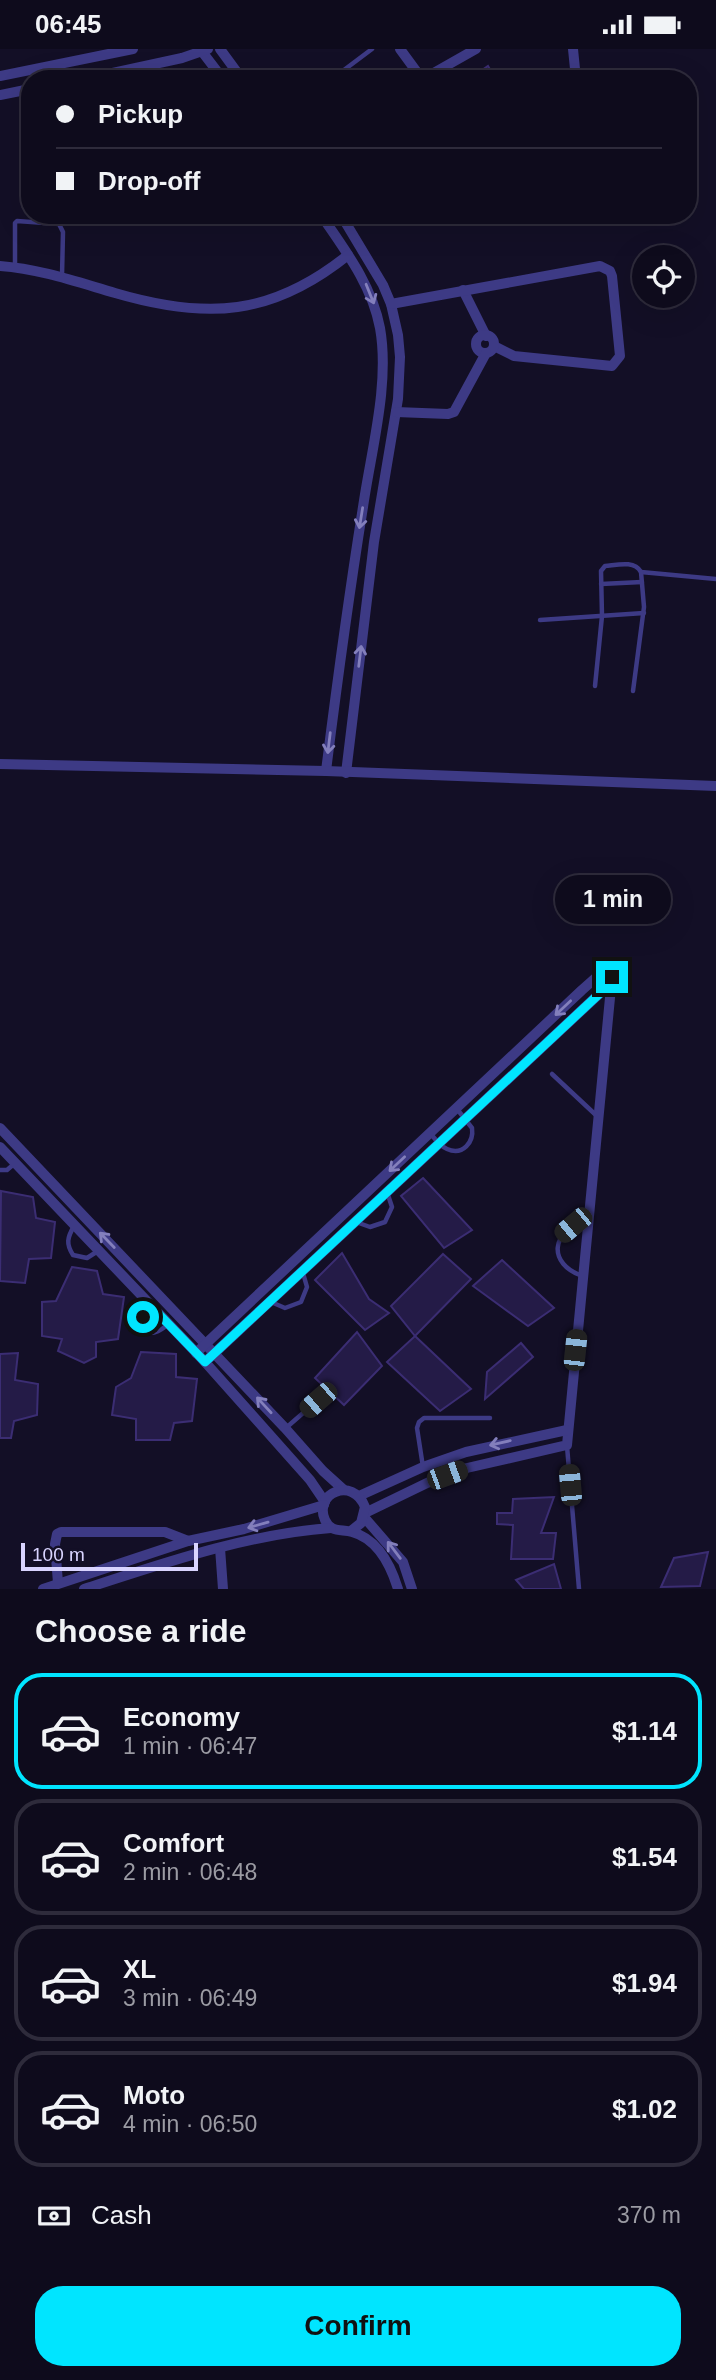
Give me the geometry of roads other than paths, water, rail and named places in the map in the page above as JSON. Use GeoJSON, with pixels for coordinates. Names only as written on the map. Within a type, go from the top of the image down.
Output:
{"type":"FeatureCollection","features":[{"type":"Feature","properties":{"kind":"street"},"geometry":{"type":"LineString","coordinates":[[30,70],[134,49]]}},
{"type":"Feature","properties":{"kind":"street"},"geometry":{"type":"LineString","coordinates":[[219,49],[234,70]]}},
{"type":"Feature","properties":{"kind":"street"},"geometry":{"type":"LineString","coordinates":[[400,49],[416,70]]}},
{"type":"Feature","properties":{"kind":"street"},"geometry":{"type":"LineString","coordinates":[[439,70],[476,49]]}},
{"type":"Feature","properties":{"kind":"street"},"geometry":{"type":"LineString","coordinates":[[573,49],[575,70]]}},
{"type":"Feature","properties":{"kind":"street"},"geometry":{"type":"LineString","coordinates":[[130,70],[160,64],[203,50],[217,70]]}},
{"type":"Feature","properties":{"kind":"street"},"geometry":{"type":"LineString","coordinates":[[0,76],[21,72]]}},
{"type":"Feature","properties":{"kind":"street"},"geometry":{"type":"LineString","coordinates":[[0,95],[21,91]]}},
{"type":"Feature","properties":{"kind":"street"},"geometry":{"type":"LineString","coordinates":[[326,771],[342,644],[382,381],[383,352],[380,326],[368,288],[327,224]]}},
{"type":"Feature","properties":{"kind":"street"},"geometry":{"type":"LineString","coordinates":[[346,773],[374,542],[396,412],[400,356],[391,304],[369,258],[347,224]]}},
{"type":"Feature","properties":{"kind":"street"},"geometry":{"type":"LineString","coordinates":[[0,267],[15,267],[62,276],[118,294],[202,310],[255,304],[292,291],[327,271],[348,254]]}},
{"type":"Feature","properties":{"kind":"street"},"geometry":{"type":"LineString","coordinates":[[391,304],[600,265],[610,271],[620,356],[612,366],[608,368],[514,356],[490,349]]}},
{"type":"Feature","properties":{"kind":"street"},"geometry":{"type":"LineString","coordinates":[[396,412],[454,412],[490,349],[492,339],[486,336],[463,291]]}},
{"type":"Feature","properties":{"kind":"street"},"geometry":{"type":"LineString","coordinates":[[382,381],[399,382]]}},
{"type":"Feature","properties":{"kind":"street"},"geometry":{"type":"LineString","coordinates":[[0,764],[326,771],[716,786]]}},
{"type":"Feature","properties":{"kind":"street"},"geometry":{"type":"LineString","coordinates":[[196,1353],[592,981],[604,973],[612,977],[567,1445],[467,1468],[427,1483],[365,1515]]}},
{"type":"Feature","properties":{"kind":"street"},"geometry":{"type":"LineString","coordinates":[[205,1362],[613,981]]}},
{"type":"Feature","properties":{"kind":"street"},"geometry":{"type":"LineString","coordinates":[[0,1128],[215,1353],[323,1471],[344,1490],[359,1496],[365,1507],[365,1515],[361,1523],[351,1531]]}},
{"type":"Feature","properties":{"kind":"street"},"geometry":{"type":"LineString","coordinates":[[0,1148],[205,1362],[310,1480],[324,1504],[324,1519],[331,1528]]}},
{"type":"Feature","properties":{"kind":"street"},"geometry":{"type":"LineString","coordinates":[[359,1496],[423,1467],[498,1443],[567,1430]]}},
{"type":"Feature","properties":{"kind":"street"},"geometry":{"type":"LineString","coordinates":[[43,1589],[188,1541],[244,1529],[324,1504],[333,1493],[344,1490]]}},
{"type":"Feature","properties":{"kind":"street"},"geometry":{"type":"LineString","coordinates":[[365,1515],[403,1562],[412,1589]]}},
{"type":"Feature","properties":{"kind":"street"},"geometry":{"type":"LineString","coordinates":[[84,1589],[191,1555],[294,1532],[331,1528],[341,1532],[351,1531],[365,1538],[387,1560],[398,1589]]}},
{"type":"Feature","properties":{"kind":"street"},"geometry":{"type":"LineString","coordinates":[[58,1583],[55,1544],[57,1534],[61,1532],[165,1532],[188,1541]]}},
{"type":"Feature","properties":{"kind":"street"},"geometry":{"type":"LineString","coordinates":[[220,1548],[223,1589]]}},
{"type":"Feature","properties":{"kind":"lane"},"geometry":{"type":"LineString","coordinates":[[344,70],[372,49]]}},
{"type":"Feature","properties":{"kind":"lane"},"geometry":{"type":"LineString","coordinates":[[15,267],[15,223],[21,221]]}},
{"type":"Feature","properties":{"kind":"lane"},"geometry":{"type":"LineString","coordinates":[[59,224],[63,232],[62,276]]}},
{"type":"Feature","properties":{"kind":"lane"},"geometry":{"type":"LineString","coordinates":[[595,686],[602,616],[601,571],[606,566],[633,565],[639,567],[641,572],[644,613],[634,691]]}},
{"type":"Feature","properties":{"kind":"lane"},"geometry":{"type":"LineString","coordinates":[[641,572],[716,579]]}},
{"type":"Feature","properties":{"kind":"lane"},"geometry":{"type":"LineString","coordinates":[[601,585],[642,582]]}},
{"type":"Feature","properties":{"kind":"lane"},"geometry":{"type":"LineString","coordinates":[[540,620],[644,613]]}},
{"type":"Feature","properties":{"kind":"lane"},"geometry":{"type":"LineString","coordinates":[[552,1075],[600,1119]]}},
{"type":"Feature","properties":{"kind":"lane"},"geometry":{"type":"LineString","coordinates":[[429,1133],[439,1143],[454,1151],[469,1144],[473,1133],[466,1118],[456,1108]]}},
{"type":"Feature","properties":{"kind":"lane"},"geometry":{"type":"LineString","coordinates":[[0,1170],[7,1170],[15,1162]]}},
{"type":"Feature","properties":{"kind":"lane"},"geometry":{"type":"LineString","coordinates":[[356,1221],[370,1227],[385,1222],[392,1207],[387,1192]]}},
{"type":"Feature","properties":{"kind":"lane"},"geometry":{"type":"LineString","coordinates":[[583,1276],[570,1272],[560,1262],[557,1248],[562,1234],[573,1225],[589,1224]]}},
{"type":"Feature","properties":{"kind":"lane"},"geometry":{"type":"LineString","coordinates":[[74,1226],[68,1237],[68,1245],[73,1255],[87,1258],[98,1251]]}},
{"type":"Feature","properties":{"kind":"lane"},"geometry":{"type":"LineString","coordinates":[[270,1301],[285,1308],[301,1302],[307,1287],[302,1272]]}},
{"type":"Feature","properties":{"kind":"lane"},"geometry":{"type":"LineString","coordinates":[[152,1307],[143,1317],[145,1331],[159,1332],[168,1324]]}},
{"type":"Feature","properties":{"kind":"lane"},"geometry":{"type":"LineString","coordinates":[[285,1428],[318,1400]]}},
{"type":"Feature","properties":{"kind":"lane"},"geometry":{"type":"LineString","coordinates":[[423,1467],[418,1428],[419,1422],[424,1418],[491,1418]]}},
{"type":"Feature","properties":{"kind":"lane"},"geometry":{"type":"LineString","coordinates":[[567,1445],[579,1589]]}}]}
